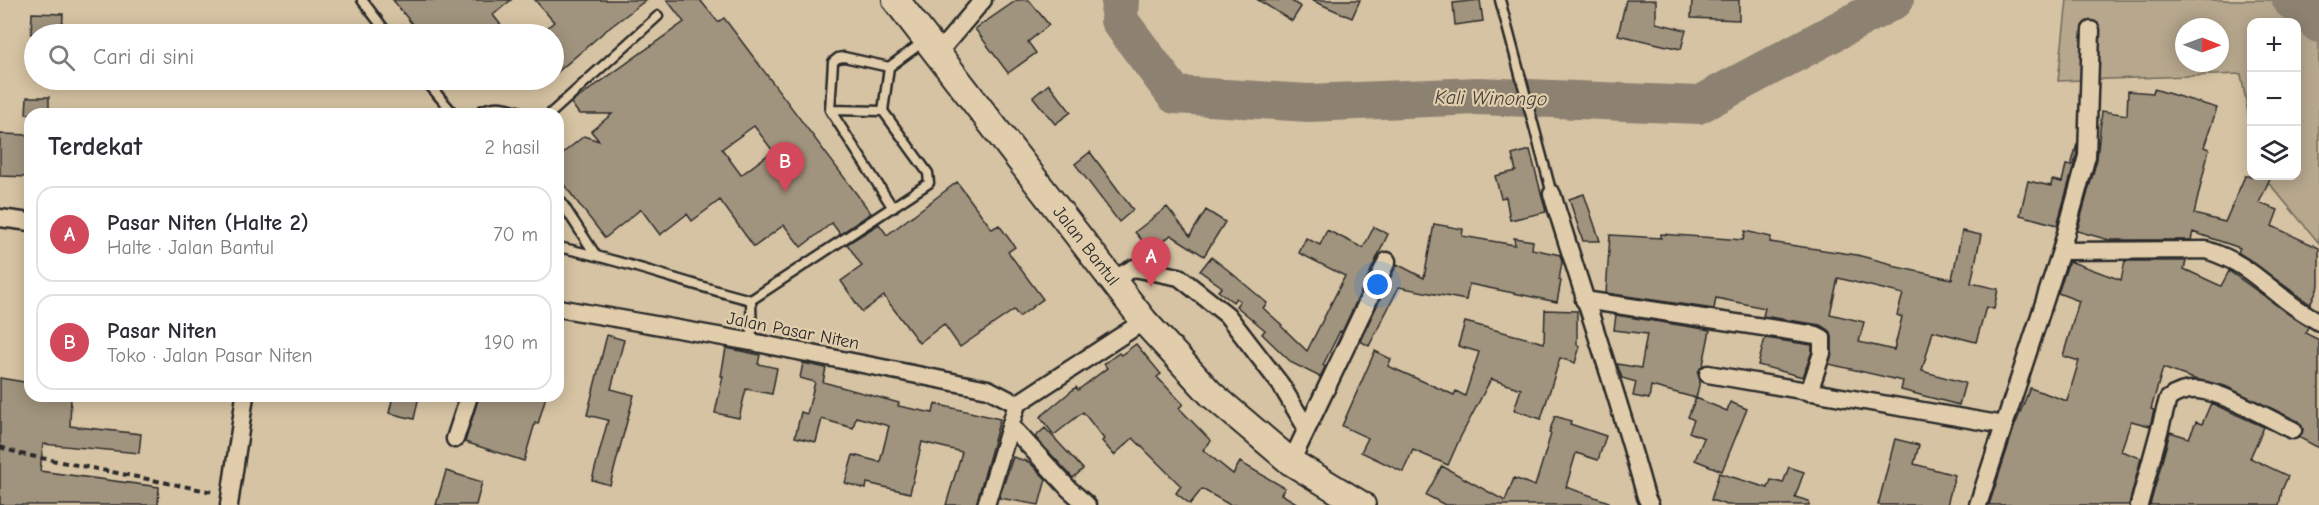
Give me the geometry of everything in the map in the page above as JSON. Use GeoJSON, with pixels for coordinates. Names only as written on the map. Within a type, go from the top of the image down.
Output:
{"type":"FeatureCollection","features":[{"type":"Feature","properties":{"kind":"main road","name":"Jalan Bantul"},"geometry":{"type":"LineString","coordinates":[[897,0],[1144,321],[1212,394],[1291,462],[1362,505]]}},
{"type":"Feature","properties":{"kind":"street"},"geometry":{"type":"LineString","coordinates":[[932,47],[984,0]]}},
{"type":"Feature","properties":{"kind":"street"},"geometry":{"type":"LineString","coordinates":[[1978,505],[2061,251],[2087,156],[2091,30]]}},
{"type":"Feature","properties":{"kind":"street"},"geometry":{"type":"LineString","coordinates":[[1552,194],[1584,300],[1621,405],[1650,505]]}},
{"type":"Feature","properties":{"kind":"street"},"geometry":{"type":"LineString","coordinates":[[0,218],[24,221]]}},
{"type":"Feature","properties":{"kind":"street"},"geometry":{"type":"LineString","coordinates":[[2061,251],[2206,250],[2247,267],[2291,304],[2319,322]]}},
{"type":"Feature","properties":{"kind":"street"},"geometry":{"type":"LineString","coordinates":[[1291,462],[1387,261]]}},
{"type":"Feature","properties":{"kind":"street"},"geometry":{"type":"LineString","coordinates":[[1112,280],[1134,268],[1179,277],[1227,315],[1281,385],[1307,429]]}},
{"type":"Feature","properties":{"kind":"street"},"geometry":{"type":"LineString","coordinates":[[1584,300],[1822,338],[1822,353],[1809,392]]}},
{"type":"Feature","properties":{"kind":"street","name":"Jalan Pasar Niten"},"geometry":{"type":"LineString","coordinates":[[564,309],[752,342],[988,389],[1017,404]]}},
{"type":"Feature","properties":{"kind":"street"},"geometry":{"type":"LineString","coordinates":[[986,505],[1017,404],[1144,321]]}},
{"type":"Feature","properties":{"kind":"street"},"geometry":{"type":"LineString","coordinates":[[1708,374],[2004,425]]}},
{"type":"Feature","properties":{"kind":"street"},"geometry":{"type":"LineString","coordinates":[[2139,505],[2168,399],[2174,394],[2199,390],[2230,400],[2293,430]]}},
{"type":"Feature","properties":{"kind":"street"},"geometry":{"type":"LineString","coordinates":[[230,500],[244,402]]}},
{"type":"Feature","properties":{"kind":"street"},"geometry":{"type":"LineString","coordinates":[[455,439],[467,402]]}},
{"type":"Feature","properties":{"kind":"street"},"geometry":{"type":"LineString","coordinates":[[1011,426],[1069,489],[1087,505]]}},
{"type":"Feature","properties":{"kind":"lane"},"geometry":{"type":"LineString","coordinates":[[362,0],[380,24]]}},
{"type":"Feature","properties":{"kind":"lane"},"geometry":{"type":"LineString","coordinates":[[1500,0],[1552,194]]}},
{"type":"Feature","properties":{"kind":"lane"},"geometry":{"type":"LineString","coordinates":[[556,108],[658,16]]}},
{"type":"Feature","properties":{"kind":"lane"},"geometry":{"type":"LineString","coordinates":[[893,208],[830,110],[833,62],[837,58],[844,57],[889,68],[932,47]]}},
{"type":"Feature","properties":{"kind":"lane"},"geometry":{"type":"LineString","coordinates":[[564,248],[595,254],[751,300],[924,189],[929,183],[930,178],[883,111],[889,68]]}},
{"type":"Feature","properties":{"kind":"lane"},"geometry":{"type":"LineString","coordinates":[[434,90],[449,108]]}},
{"type":"Feature","properties":{"kind":"lane"},"geometry":{"type":"LineString","coordinates":[[488,108],[505,106],[510,108]]}},
{"type":"Feature","properties":{"kind":"lane"},"geometry":{"type":"LineString","coordinates":[[830,110],[883,111]]}},
{"type":"Feature","properties":{"kind":"lane"},"geometry":{"type":"LineString","coordinates":[[564,206],[595,254]]}},
{"type":"Feature","properties":{"kind":"lane"},"geometry":{"type":"LineString","coordinates":[[751,300],[752,342]]}},
{"type":"Feature","properties":{"kind":"path"},"geometry":{"type":"LineString","coordinates":[[0,447],[21,454],[230,500]]}},
{"type":"Feature","properties":{"kind":"shaded area"},"geometry":{"type":"Polygon","coordinates":[[[2067,0],[2319,0],[2319,243],[2266,180],[2301,180],[2301,18],[2247,18],[2247,107],[2241,74],[2058,81],[2067,0]]]}},
{"type":"Feature","properties":{"kind":"building"},"geometry":{"type":"Polygon","coordinates":[[[393,0],[511,0],[493,15],[500,24],[412,24],[393,0]]]}},
{"type":"Feature","properties":{"kind":"building"},"geometry":{"type":"Polygon","coordinates":[[[535,0],[646,0],[564,66],[564,24],[552,24],[554,22],[535,0]]]}},
{"type":"Feature","properties":{"kind":"building"},"geometry":{"type":"Polygon","coordinates":[[[667,0],[700,0],[718,22],[724,18],[871,213],[840,234],[832,223],[801,247],[784,225],[754,247],[720,200],[692,221],[687,214],[660,235],[641,209],[605,238],[564,185],[564,152],[584,136],[599,141],[591,131],[612,114],[579,114],[571,103],[684,22],[667,0]],[[754,126],[722,149],[741,175],[773,151],[754,126]]]}},
{"type":"Feature","properties":{"kind":"building"},"geometry":{"type":"Polygon","coordinates":[[[1017,0],[1029,0],[1049,25],[1028,42],[1036,53],[1008,73],[975,29],[1017,0]]]}},
{"type":"Feature","properties":{"kind":"building"},"geometry":{"type":"Polygon","coordinates":[[[1258,0],[1290,0],[1301,7],[1292,21],[1258,0]]]}},
{"type":"Feature","properties":{"kind":"building"},"geometry":{"type":"Polygon","coordinates":[[[1311,0],[1360,0],[1352,18],[1311,0]]]}},
{"type":"Feature","properties":{"kind":"building"},"geometry":{"type":"Polygon","coordinates":[[[1480,0],[1483,21],[1455,25],[1453,3],[1480,0]]]}},
{"type":"Feature","properties":{"kind":"building"},"geometry":{"type":"Polygon","coordinates":[[[1626,0],[1656,0],[1656,23],[1686,30],[1681,49],[1618,35],[1626,0]]]}},
{"type":"Feature","properties":{"kind":"building"},"geometry":{"type":"Polygon","coordinates":[[[1692,0],[1739,0],[1739,20],[1691,18],[1692,0]]]}},
{"type":"Feature","properties":{"kind":"building"},"geometry":{"type":"Polygon","coordinates":[[[32,13],[63,14],[62,24],[31,24],[32,13]]]}},
{"type":"Feature","properties":{"kind":"building"},"geometry":{"type":"Polygon","coordinates":[[[1049,84],[1071,112],[1055,124],[1033,97],[1049,84]]]}},
{"type":"Feature","properties":{"kind":"building"},"geometry":{"type":"Polygon","coordinates":[[[2154,89],[2217,108],[2204,147],[2209,149],[2194,214],[2225,222],[2245,176],[2247,180],[2269,180],[2259,203],[2278,210],[2272,226],[2319,248],[2319,285],[2310,304],[2238,252],[2240,248],[2193,232],[2191,240],[2109,240],[2077,231],[2097,159],[2102,111],[2127,115],[2128,91],[2153,93],[2154,89]]]}},
{"type":"Feature","properties":{"kind":"building"},"geometry":{"type":"Polygon","coordinates":[[[27,97],[49,97],[49,108],[26,108],[27,97]]]}},
{"type":"Feature","properties":{"kind":"building"},"geometry":{"type":"Polygon","coordinates":[[[0,134],[24,135],[24,177],[0,176],[0,134]]]}},
{"type":"Feature","properties":{"kind":"building"},"geometry":{"type":"Polygon","coordinates":[[[2077,144],[2077,154],[2057,225],[2020,215],[2028,181],[2051,186],[2052,180],[2062,182],[2066,165],[2071,166],[2077,144]]]}},
{"type":"Feature","properties":{"kind":"building"},"geometry":{"type":"Polygon","coordinates":[[[1530,150],[1546,212],[1510,220],[1506,197],[1501,198],[1495,176],[1516,171],[1512,155],[1530,150]]]}},
{"type":"Feature","properties":{"kind":"building"},"geometry":{"type":"Polygon","coordinates":[[[1090,152],[1133,210],[1119,222],[1075,164],[1090,152]]]}},
{"type":"Feature","properties":{"kind":"building"},"geometry":{"type":"Polygon","coordinates":[[[957,182],[992,229],[999,225],[1015,247],[1008,252],[1043,299],[1019,317],[1014,310],[960,347],[944,324],[919,343],[884,296],[862,312],[841,281],[862,266],[847,244],[879,224],[887,235],[957,182]]]}},
{"type":"Feature","properties":{"kind":"building"},"geometry":{"type":"Polygon","coordinates":[[[1584,194],[1600,241],[1583,241],[1569,199],[1584,194]]]}},
{"type":"Feature","properties":{"kind":"building"},"geometry":{"type":"Polygon","coordinates":[[[1167,207],[1190,236],[1206,210],[1225,222],[1204,256],[1171,235],[1151,251],[1135,232],[1167,207]]]}},
{"type":"Feature","properties":{"kind":"building"},"geometry":{"type":"Polygon","coordinates":[[[1434,224],[1463,229],[1462,236],[1515,245],[1514,238],[1533,241],[1532,249],[1560,255],[1562,262],[1559,280],[1561,281],[1557,302],[1469,284],[1466,300],[1399,287],[1369,346],[1360,341],[1397,264],[1424,278],[1434,224]]]}},
{"type":"Feature","properties":{"kind":"building"},"geometry":{"type":"Polygon","coordinates":[[[1374,227],[1388,234],[1342,332],[1340,331],[1323,365],[1325,367],[1320,377],[1292,363],[1262,334],[1265,330],[1236,306],[1240,301],[1236,298],[1233,302],[1218,291],[1222,287],[1200,271],[1211,257],[1267,303],[1263,308],[1307,351],[1345,276],[1299,253],[1306,238],[1320,245],[1327,230],[1363,248],[1374,227]]]}},
{"type":"Feature","properties":{"kind":"building"},"geometry":{"type":"Polygon","coordinates":[[[1745,231],[1771,237],[1770,242],[1857,255],[1892,264],[1892,266],[1952,279],[1962,231],[1981,235],[1971,283],[1998,289],[1994,309],[1986,307],[1976,342],[1933,331],[1922,371],[1965,383],[1959,405],[1901,390],[1903,381],[1829,364],[1832,353],[1831,332],[1820,325],[1763,316],[1765,308],[1716,298],[1714,309],[1606,293],[1610,235],[1661,238],[1661,234],[1743,240],[1745,231]],[[1838,278],[1830,314],[1864,322],[1859,342],[1894,350],[1902,317],[1897,315],[1903,294],[1838,278]]]}},
{"type":"Feature","properties":{"kind":"building"},"geometry":{"type":"Polygon","coordinates":[[[2069,261],[2121,280],[2125,261],[2186,261],[2184,269],[2221,286],[2229,271],[2308,327],[2305,333],[2319,340],[2319,448],[2300,438],[2303,429],[2298,421],[2225,386],[2194,379],[2163,368],[2151,409],[2154,410],[2150,426],[2131,421],[2121,451],[2141,458],[2129,505],[1989,505],[2015,425],[2030,388],[2067,401],[2079,361],[2063,356],[2079,301],[2058,293],[2069,261]]]}},
{"type":"Feature","properties":{"kind":"building"},"geometry":{"type":"Polygon","coordinates":[[[1545,310],[1577,311],[1577,345],[1580,346],[1575,363],[1560,358],[1541,419],[1514,410],[1521,389],[1491,379],[1448,465],[1413,450],[1403,472],[1361,452],[1368,438],[1342,426],[1375,351],[1391,359],[1388,366],[1454,395],[1456,391],[1465,396],[1479,352],[1458,346],[1465,322],[1544,343],[1545,310]]]}},
{"type":"Feature","properties":{"kind":"building"},"geometry":{"type":"Polygon","coordinates":[[[1616,315],[1710,330],[1703,365],[1698,372],[1700,381],[1696,398],[1651,386],[1649,399],[1633,396],[1636,382],[1622,378],[1617,364],[1641,368],[1647,334],[1614,330],[1616,315]]]}},
{"type":"Feature","properties":{"kind":"building"},"geometry":{"type":"Polygon","coordinates":[[[607,335],[624,340],[611,389],[634,395],[610,485],[592,480],[608,420],[587,415],[607,335]]]}},
{"type":"Feature","properties":{"kind":"building"},"geometry":{"type":"Polygon","coordinates":[[[1765,338],[1812,345],[1803,377],[1758,365],[1765,338]]]}},
{"type":"Feature","properties":{"kind":"building"},"geometry":{"type":"Polygon","coordinates":[[[1136,344],[1161,374],[1157,377],[1183,404],[1179,408],[1211,441],[1203,450],[1233,474],[1240,462],[1285,488],[1281,494],[1300,505],[1230,505],[1202,489],[1190,504],[1176,493],[1181,486],[1133,438],[1114,455],[1083,412],[1054,435],[1040,417],[1076,387],[1078,390],[1107,368],[1104,364],[1136,344]]]}},
{"type":"Feature","properties":{"kind":"building"},"geometry":{"type":"Polygon","coordinates":[[[726,348],[760,355],[758,364],[777,368],[772,394],[746,389],[739,418],[715,413],[726,348]]]}},
{"type":"Feature","properties":{"kind":"building"},"geometry":{"type":"Polygon","coordinates":[[[803,363],[826,368],[823,382],[899,403],[898,406],[933,413],[935,404],[1000,419],[976,505],[946,505],[962,452],[922,442],[910,493],[867,483],[866,489],[845,483],[853,455],[880,462],[889,426],[856,417],[853,428],[822,419],[816,442],[795,437],[801,412],[807,414],[815,382],[800,378],[803,363]]]}},
{"type":"Feature","properties":{"kind":"building"},"geometry":{"type":"Polygon","coordinates":[[[0,378],[24,382],[24,402],[71,402],[70,426],[141,434],[139,453],[43,444],[40,471],[159,487],[158,505],[0,505],[0,378]]]}},
{"type":"Feature","properties":{"kind":"building"},"geometry":{"type":"Polygon","coordinates":[[[1696,398],[1727,411],[1730,402],[1747,409],[1722,471],[1695,460],[1704,438],[1689,432],[1694,420],[1688,417],[1696,398]]]}},
{"type":"Feature","properties":{"kind":"building"},"geometry":{"type":"Polygon","coordinates":[[[392,402],[418,402],[414,419],[389,413],[392,402]]]}},
{"type":"Feature","properties":{"kind":"building"},"geometry":{"type":"Polygon","coordinates":[[[477,402],[544,402],[538,424],[535,423],[524,461],[465,442],[477,402]]]}},
{"type":"Feature","properties":{"kind":"building"},"geometry":{"type":"Polygon","coordinates":[[[2211,403],[2264,427],[2250,458],[2288,476],[2279,505],[2150,505],[2170,432],[2189,438],[2196,422],[2202,424],[2211,403]]]}},
{"type":"Feature","properties":{"kind":"building"},"geometry":{"type":"Polygon","coordinates":[[[1555,416],[1571,421],[1570,424],[1606,436],[1598,460],[1576,453],[1566,487],[1609,502],[1609,505],[1445,505],[1426,495],[1442,466],[1505,501],[1514,478],[1535,486],[1555,416]]]}},
{"type":"Feature","properties":{"kind":"building"},"geometry":{"type":"Polygon","coordinates":[[[1045,428],[1083,469],[1073,478],[1035,437],[1045,428]]]}},
{"type":"Feature","properties":{"kind":"building"},"geometry":{"type":"Polygon","coordinates":[[[1895,439],[1919,445],[1914,464],[1955,475],[1947,505],[1878,505],[1895,439]]]}},
{"type":"Feature","properties":{"kind":"building"},"geometry":{"type":"Polygon","coordinates":[[[1013,457],[1029,462],[1046,479],[1039,505],[999,498],[1013,457]]]}},
{"type":"Feature","properties":{"kind":"building"},"geometry":{"type":"Polygon","coordinates":[[[1789,467],[1804,472],[1795,497],[1809,501],[1809,505],[1727,505],[1711,500],[1719,473],[1768,488],[1771,480],[1783,483],[1789,467]]]}},
{"type":"Feature","properties":{"kind":"building"},"geometry":{"type":"Polygon","coordinates":[[[446,471],[482,482],[476,505],[436,505],[446,471]]]}},
{"type":"Feature","properties":{"kind":"waterway","name":"Kali Winongo"},"geometry":{"type":"LineString","coordinates":[[1120,0],[1119,20],[1175,95],[1309,103],[1478,96],[1698,105],[1895,0]]}},
{"type":"Feature","properties":{"kind":"waterway","name":"Kali Winongo"},"geometry":{"type":"LineString","coordinates":[[2291,0],[2319,24]]}},
{"type":"Feature","properties":{"kind":"place","name":"Pasar Niten"},"geometry":{"type":"Point","coordinates":[785,192]}},
{"type":"Feature","properties":{"kind":"place","name":"Pasar Niten (Halte 2)"},"geometry":{"type":"Point","coordinates":[1151,287]}}]}
